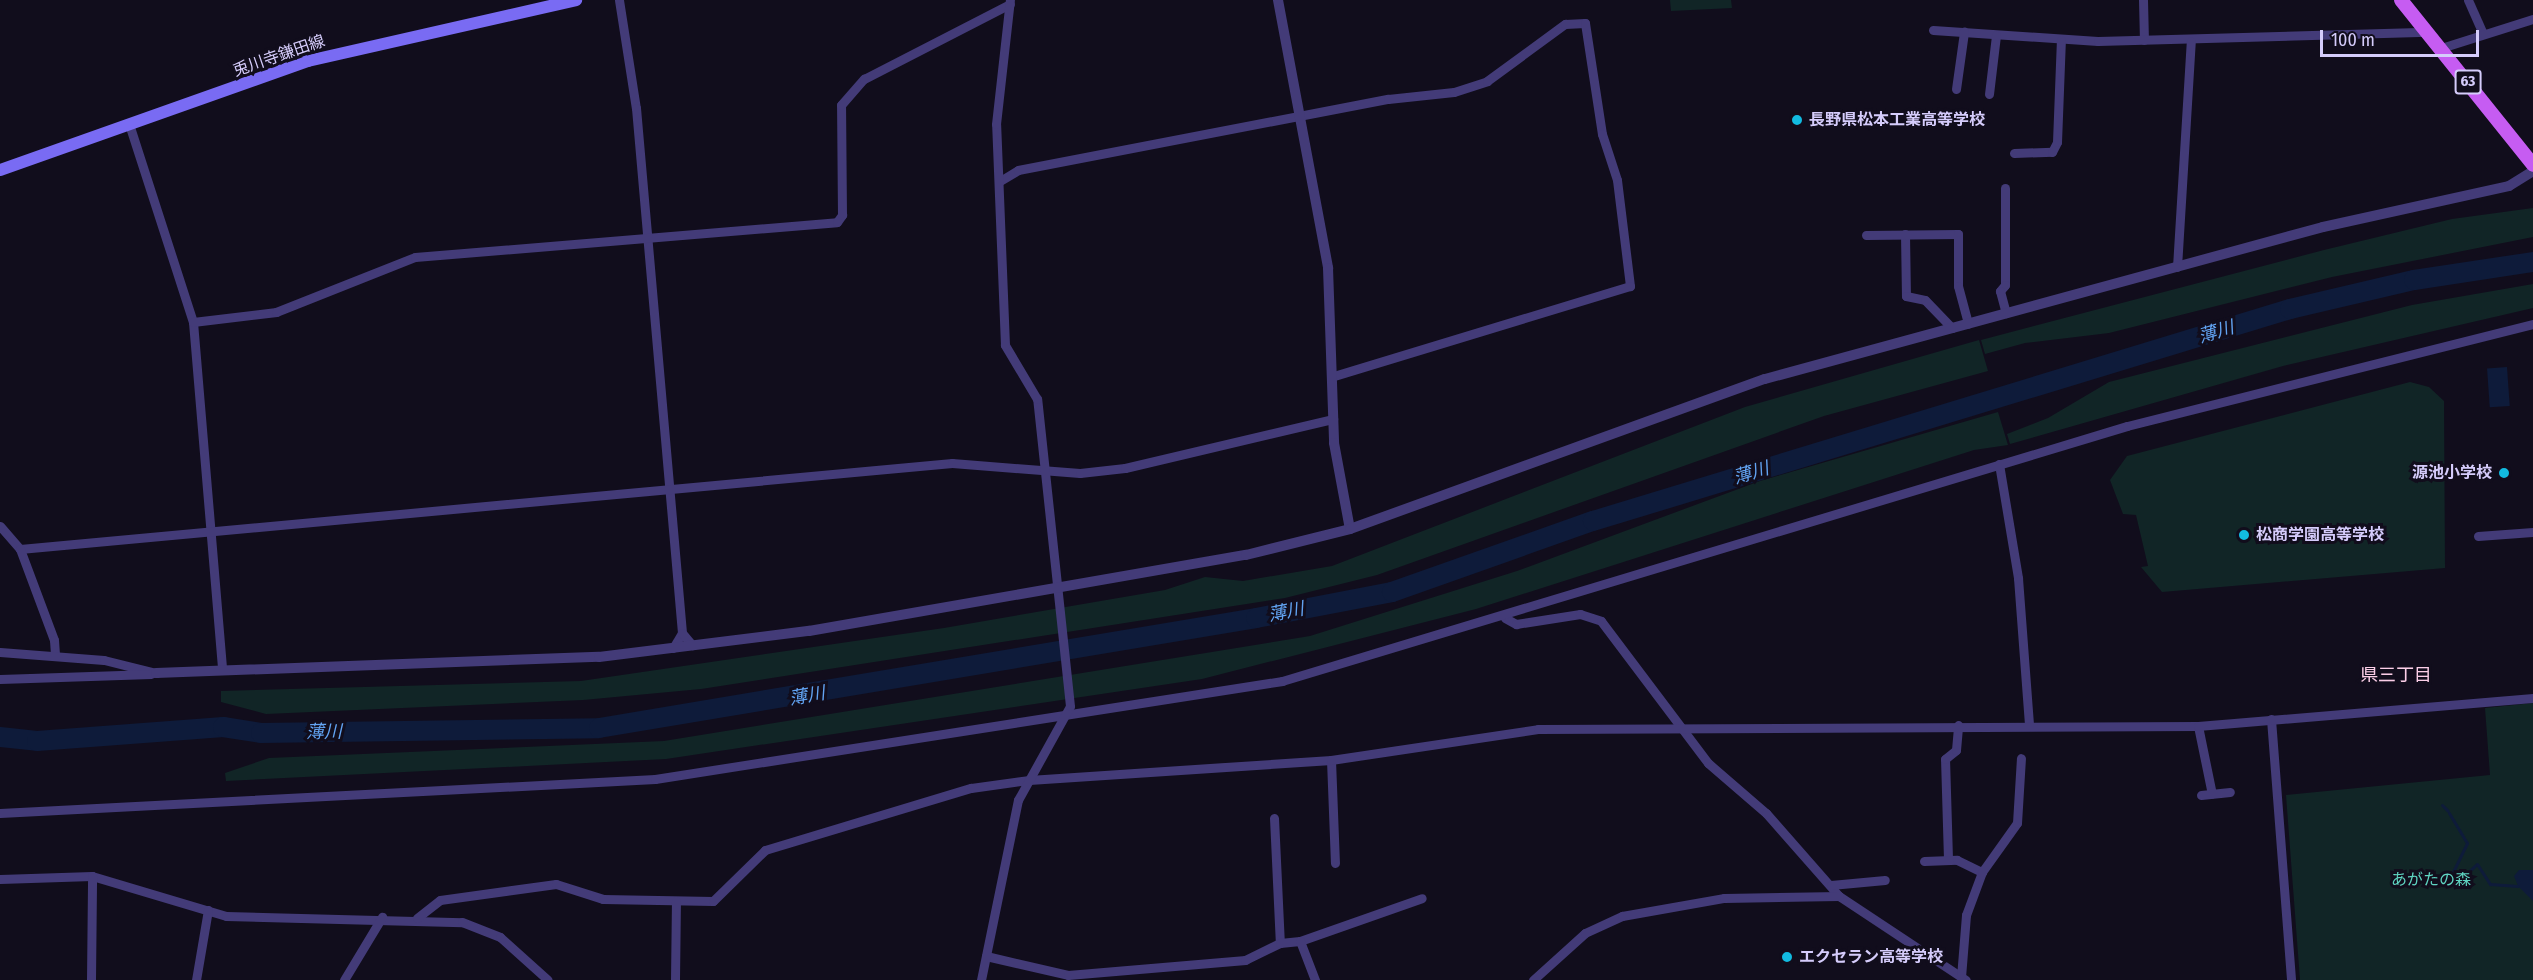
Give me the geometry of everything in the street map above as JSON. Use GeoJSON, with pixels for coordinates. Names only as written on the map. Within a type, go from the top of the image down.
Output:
{"type":"FeatureCollection","features":[{"type":"Feature","properties":{"kind":"main road","name":"兎川寺鎌田線"},"geometry":{"type":"LineString","coordinates":[[0,170],[130,127],[308,61],[576,0]]}},
{"type":"Feature","properties":{"kind":"main road","name":"63"},"geometry":{"type":"LineString","coordinates":[[2402,0],[2533,165]]}},
{"type":"Feature","properties":{"kind":"street"},"geometry":{"type":"LineString","coordinates":[[619,0],[636,108],[682,633],[692,645]]}},
{"type":"Feature","properties":{"kind":"street"},"geometry":{"type":"LineString","coordinates":[[1278,0],[1328,268],[1334,376],[1333,419],[1350,529]]}},
{"type":"Feature","properties":{"kind":"street"},"geometry":{"type":"LineString","coordinates":[[2143,0],[2145,40]]}},
{"type":"Feature","properties":{"kind":"street"},"geometry":{"type":"LineString","coordinates":[[2468,0],[2483,34]]}},
{"type":"Feature","properties":{"kind":"street"},"geometry":{"type":"LineString","coordinates":[[193,322],[276,312],[415,257],[837,222],[842,215],[841,105],[864,80],[1010,2]]}},
{"type":"Feature","properties":{"kind":"street"},"geometry":{"type":"LineString","coordinates":[[981,980],[1014,814],[1029,780],[1067,717],[1070,706],[1055,594],[1037,399],[1005,345],[996,124],[1010,2]]}},
{"type":"Feature","properties":{"kind":"street"},"geometry":{"type":"LineString","coordinates":[[2441,48],[2533,19]]}},
{"type":"Feature","properties":{"kind":"street"},"geometry":{"type":"LineString","coordinates":[[1000,181],[1018,170],[1487,81],[1542,38],[1565,24],[1585,23],[1602,134],[1617,180],[1630,286],[1334,376]]}},
{"type":"Feature","properties":{"kind":"street"},"geometry":{"type":"LineString","coordinates":[[1933,30],[2061,40],[2191,40],[2428,32]]}},
{"type":"Feature","properties":{"kind":"street"},"geometry":{"type":"LineString","coordinates":[[1956,89],[1964,32]]}},
{"type":"Feature","properties":{"kind":"street"},"geometry":{"type":"LineString","coordinates":[[1989,94],[1996,35]]}},
{"type":"Feature","properties":{"kind":"street"},"geometry":{"type":"LineString","coordinates":[[2014,153],[2052,152],[2057,142],[2061,40]]}},
{"type":"Feature","properties":{"kind":"street"},"geometry":{"type":"LineString","coordinates":[[2177,267],[2191,40]]}},
{"type":"Feature","properties":{"kind":"street"},"geometry":{"type":"LineString","coordinates":[[130,127],[193,322],[222,670]]}},
{"type":"Feature","properties":{"kind":"street"},"geometry":{"type":"LineString","coordinates":[[0,679],[573,658],[809,632],[1055,594],[1246,555],[1350,529],[1765,379],[2177,267],[2509,186],[2533,171]]}},
{"type":"Feature","properties":{"kind":"street"},"geometry":{"type":"LineString","coordinates":[[2004,188],[2005,285],[2000,291],[2006,313]]}},
{"type":"Feature","properties":{"kind":"street"},"geometry":{"type":"LineString","coordinates":[[1905,234],[1906,296],[1925,300],[1952,328]]}},
{"type":"Feature","properties":{"kind":"street"},"geometry":{"type":"LineString","coordinates":[[1866,235],[1958,234],[1958,286],[1968,324]]}},
{"type":"Feature","properties":{"kind":"street"},"geometry":{"type":"LineString","coordinates":[[0,813],[364,790],[616,782],[1067,717],[1321,673],[1999,464],[2463,338],[2533,324]]}},
{"type":"Feature","properties":{"kind":"street"},"geometry":{"type":"LineString","coordinates":[[20,549],[671,492],[952,463],[1044,470],[1125,468],[1333,419]]}},
{"type":"Feature","properties":{"kind":"street"},"geometry":{"type":"LineString","coordinates":[[1999,464],[2018,578],[2029,724]]}},
{"type":"Feature","properties":{"kind":"street"},"geometry":{"type":"LineString","coordinates":[[0,526],[20,549],[54,640],[55,656]]}},
{"type":"Feature","properties":{"kind":"street"},"geometry":{"type":"LineString","coordinates":[[2478,536],[2533,532]]}},
{"type":"Feature","properties":{"kind":"street"},"geometry":{"type":"LineString","coordinates":[[1505,618],[1516,624],[1593,616],[1708,763],[1766,813],[1839,896],[1964,979]]}},
{"type":"Feature","properties":{"kind":"street"},"geometry":{"type":"LineString","coordinates":[[673,648],[682,633]]}},
{"type":"Feature","properties":{"kind":"street"},"geometry":{"type":"LineString","coordinates":[[0,652],[55,656],[156,673]]}},
{"type":"Feature","properties":{"kind":"street"},"geometry":{"type":"LineString","coordinates":[[417,918],[440,900],[556,884],[603,899],[713,901],[765,850],[971,788],[1029,780],[1331,760],[1538,729],[1677,725],[2198,726],[2533,698]]}},
{"type":"Feature","properties":{"kind":"street"},"geometry":{"type":"LineString","coordinates":[[2271,719],[2291,980]]}},
{"type":"Feature","properties":{"kind":"street"},"geometry":{"type":"LineString","coordinates":[[1948,860],[1945,759],[1956,750],[1958,725]]}},
{"type":"Feature","properties":{"kind":"street"},"geometry":{"type":"LineString","coordinates":[[2198,726],[2212,794]]}},
{"type":"Feature","properties":{"kind":"street"},"geometry":{"type":"LineString","coordinates":[[1964,979],[1966,915],[1982,872],[2017,823],[2021,759]]}},
{"type":"Feature","properties":{"kind":"street"},"geometry":{"type":"LineString","coordinates":[[1331,760],[1335,863]]}},
{"type":"Feature","properties":{"kind":"street"},"geometry":{"type":"LineString","coordinates":[[2201,795],[2230,792]]}},
{"type":"Feature","properties":{"kind":"street"},"geometry":{"type":"LineString","coordinates":[[1274,818],[1280,943]]}},
{"type":"Feature","properties":{"kind":"street"},"geometry":{"type":"LineString","coordinates":[[1924,861],[1948,860],[1982,872]]}},
{"type":"Feature","properties":{"kind":"street"},"geometry":{"type":"LineString","coordinates":[[92,876],[92,980]]}},
{"type":"Feature","properties":{"kind":"street"},"geometry":{"type":"LineString","coordinates":[[0,879],[92,876],[226,916],[382,917],[462,922],[488,931],[548,980]]}},
{"type":"Feature","properties":{"kind":"street"},"geometry":{"type":"LineString","coordinates":[[1831,885],[1885,879]]}},
{"type":"Feature","properties":{"kind":"street"},"geometry":{"type":"LineString","coordinates":[[1533,980],[1585,933],[1622,916],[1724,898],[1839,896]]}},
{"type":"Feature","properties":{"kind":"street"},"geometry":{"type":"LineString","coordinates":[[986,956],[1052,975],[1245,960],[1280,943],[1299,941],[1422,898]]}},
{"type":"Feature","properties":{"kind":"street"},"geometry":{"type":"LineString","coordinates":[[675,980],[676,901]]}},
{"type":"Feature","properties":{"kind":"street"},"geometry":{"type":"LineString","coordinates":[[196,980],[208,910]]}},
{"type":"Feature","properties":{"kind":"street"},"geometry":{"type":"LineString","coordinates":[[344,980],[382,917]]}},
{"type":"Feature","properties":{"kind":"street"},"geometry":{"type":"LineString","coordinates":[[1299,941],[1315,980]]}},
{"type":"Feature","properties":{"kind":"street"},"geometry":{"type":"LineString","coordinates":[[1151,980],[1152,969]]}},
{"type":"Feature","properties":{"kind":"green space"},"geometry":{"type":"Polygon","coordinates":[[[1670,0],[1731,0],[1732,8],[1671,11],[1670,0]]]}},
{"type":"Feature","properties":{"kind":"green space"},"geometry":{"type":"Polygon","coordinates":[[[2533,208],[2533,237],[2332,277],[2109,333],[2025,343],[1985,354],[1981,340],[2324,250],[2452,219],[2533,208]]]}},
{"type":"Feature","properties":{"kind":"green space"},"geometry":{"type":"Polygon","coordinates":[[[2533,284],[2533,308],[2283,366],[2010,444],[2007,434],[2048,418],[2109,382],[2412,305],[2533,284]]]}},
{"type":"Feature","properties":{"kind":"green space"},"geometry":{"type":"Polygon","coordinates":[[[1979,340],[1988,371],[1824,416],[1377,575],[1285,598],[701,689],[583,700],[266,714],[221,702],[221,691],[581,681],[944,628],[1165,590],[1205,577],[1243,581],[1332,566],[1745,407],[1979,340]]]}},
{"type":"Feature","properties":{"kind":"green space"},"geometry":{"type":"Polygon","coordinates":[[[2410,382],[2429,387],[2444,401],[2445,568],[2162,592],[2141,567],[2148,566],[2136,515],[2123,514],[2110,480],[2127,456],[2410,382]]]}},
{"type":"Feature","properties":{"kind":"green space"},"geometry":{"type":"Polygon","coordinates":[[[1998,412],[2008,445],[1974,450],[1476,609],[1202,679],[666,759],[226,781],[225,773],[269,758],[664,741],[1310,636],[1517,571],[1760,481],[1998,412]]]}},
{"type":"Feature","properties":{"kind":"green space","name":"あがたの森"},"geometry":{"type":"Polygon","coordinates":[[[2533,703],[2533,980],[2300,980],[2286,795],[2490,775],[2485,708],[2533,703]]]}},
{"type":"Feature","properties":{"kind":"water"},"geometry":{"type":"Polygon","coordinates":[[[2507,367],[2510,406],[2490,407],[2487,368],[2507,367]]]}},
{"type":"Feature","properties":{"kind":"water"},"geometry":{"type":"Polygon","coordinates":[[[2519,870],[2533,870],[2533,901],[2518,886],[2514,876],[2519,870]]]}},
{"type":"Feature","properties":{"kind":"waterway","name":"薄川"},"geometry":{"type":"LineString","coordinates":[[0,737],[37,741],[223,727],[261,733],[599,728],[1256,618],[1392,592],[1593,521],[2290,309],[2414,280],[2533,262]]}},
{"type":"Feature","properties":{"kind":"waterway"},"geometry":{"type":"LineString","coordinates":[[2442,805],[2448,811]]}},
{"type":"Feature","properties":{"kind":"waterway"},"geometry":{"type":"LineString","coordinates":[[2449,813],[2467,843],[2450,878],[2458,881],[2477,864],[2490,884],[2518,886]]}},
{"type":"Feature","properties":{"kind":"place","name":"長野県松本工業高等学校"},"geometry":{"type":"Point","coordinates":[1797,120]}},
{"type":"Feature","properties":{"kind":"place","name":"源池小学校"},"geometry":{"type":"Point","coordinates":[2504,473]}},
{"type":"Feature","properties":{"kind":"place","name":"松商学園高等学校"},"geometry":{"type":"Point","coordinates":[2244,535]}},
{"type":"Feature","properties":{"kind":"place","name":"エクセラン高等学校"},"geometry":{"type":"Point","coordinates":[1787,957]}},
{"type":"Feature","properties":{"kind":"district","name":"県三丁目"},"geometry":{"type":"Point","coordinates":[2396,675]}}]}
